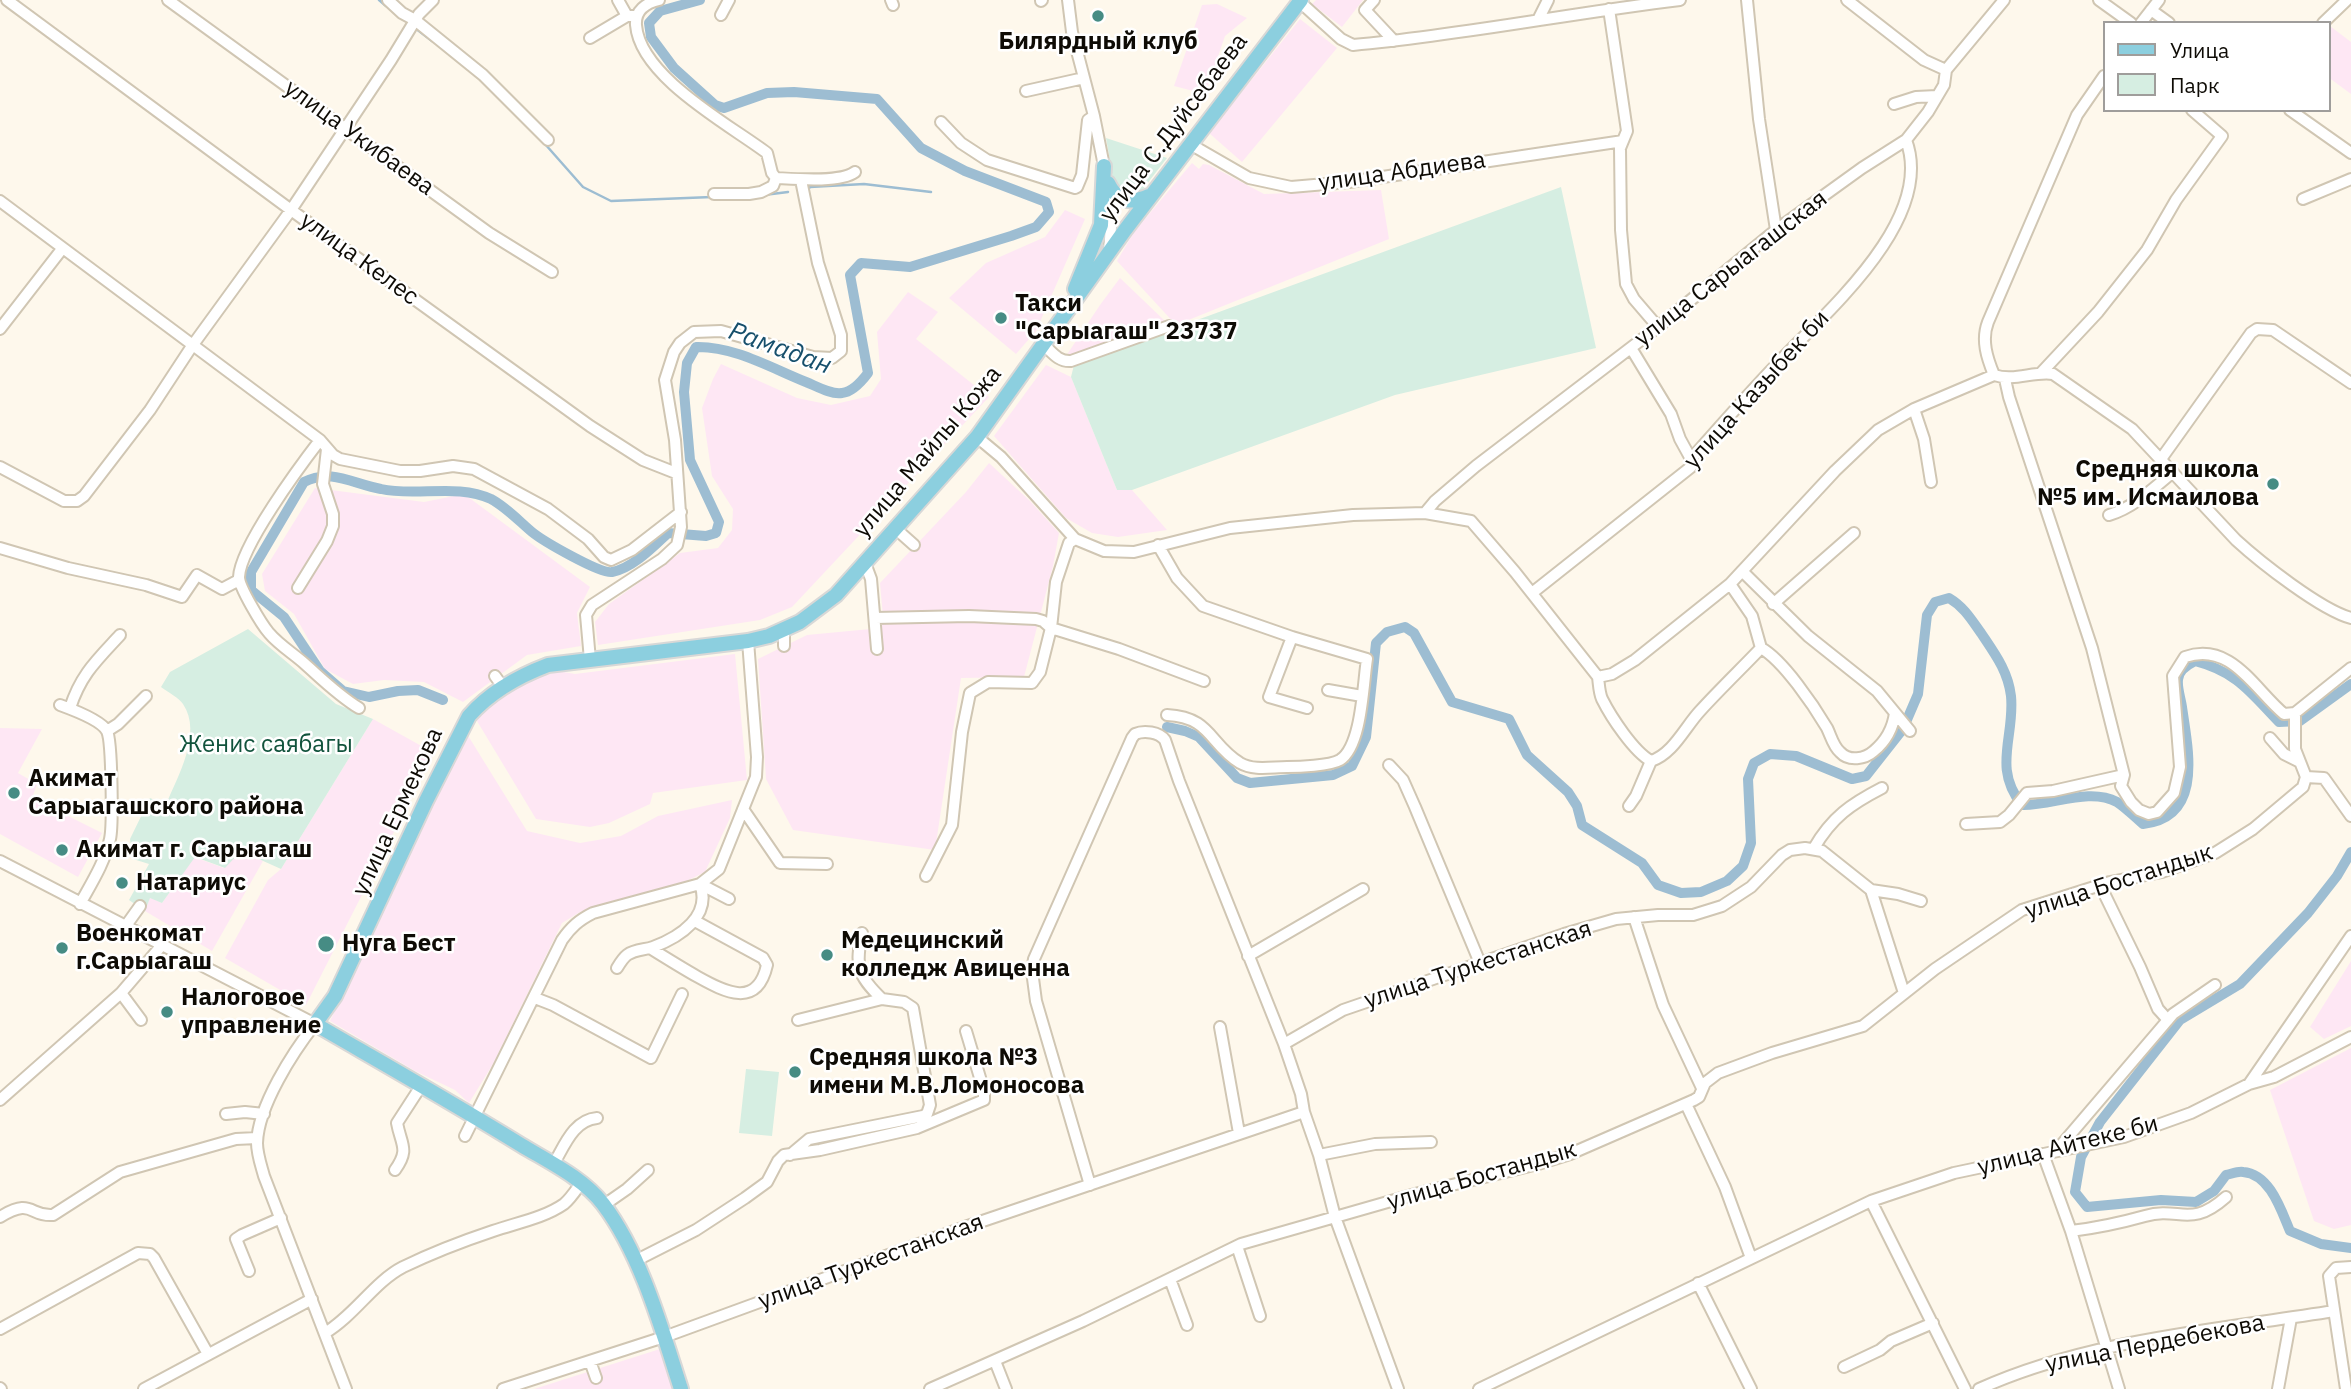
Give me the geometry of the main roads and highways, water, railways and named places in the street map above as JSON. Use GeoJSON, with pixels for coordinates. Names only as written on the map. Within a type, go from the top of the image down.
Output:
{"type":"FeatureCollection","features":[{"type":"Feature","properties":{"kind":"main road","name":"улица С.Дуйсебаева"},"geometry":{"type":"LineString","coordinates":[[1109,251],[1300,1]]}},
{"type":"Feature","properties":{"kind":"main road"},"geometry":{"type":"LineString","coordinates":[[1073,301],[1076,284],[1101,225],[1104,166]]}},
{"type":"Feature","properties":{"kind":"main road"},"geometry":{"type":"LineString","coordinates":[[1108,183],[1115,193],[1128,201],[1137,201],[1151,195]]}},
{"type":"Feature","properties":{"kind":"main road","name":"улица Майлы Кожа"},"geometry":{"type":"LineString","coordinates":[[748,641],[784,631],[800,622],[827,603],[865,563],[977,437],[1109,251]]}},
{"type":"Feature","properties":{"kind":"main road","name":"улица Ермекова"},"geometry":{"type":"LineString","coordinates":[[681,1389],[635,1261],[620,1227],[604,1205],[581,1183],[553,1165],[315,1024],[335,996],[426,801],[469,716],[480,704],[504,686],[548,665],[748,641]]}},
{"type":"Feature","properties":{"kind":"waterway"},"geometry":{"type":"LineString","coordinates":[[379,0],[386,6]]}},
{"type":"Feature","properties":{"kind":"waterway","name":"Рамадан"},"geometry":{"type":"LineString","coordinates":[[443,700],[418,690],[369,697],[343,691],[320,671],[284,617],[251,590],[251,572],[304,482],[323,476],[394,491],[478,494],[497,502],[532,532],[572,556],[606,571],[620,570],[643,556],[668,533],[706,536],[716,533],[719,522],[690,460],[684,392],[687,363],[696,347],[738,354],[828,391],[850,391],[868,373],[850,275],[861,263],[910,267],[1036,227],[1049,212],[1046,202],[965,171],[921,148],[877,99],[794,92],[767,93],[724,108],[715,105],[674,68],[651,37],[649,23],[660,11],[700,0]]}},
{"type":"Feature","properties":{"kind":"waterway"},"geometry":{"type":"LineString","coordinates":[[415,28],[432,41]]}},
{"type":"Feature","properties":{"kind":"waterway"},"geometry":{"type":"LineString","coordinates":[[545,144],[583,187],[611,201],[712,197]]}},
{"type":"Feature","properties":{"kind":"waterway"},"geometry":{"type":"LineString","coordinates":[[807,191],[810,187],[864,184],[931,192]]}},
{"type":"Feature","properties":{"kind":"waterway"},"geometry":{"type":"LineString","coordinates":[[764,195],[788,192]]}},
{"type":"Feature","properties":{"kind":"waterway"},"geometry":{"type":"LineString","coordinates":[[1167,727],[1199,737],[1237,778],[1250,783],[1333,775],[1352,766],[1366,737],[1376,643],[1387,632],[1405,627],[1414,633],[1452,702],[1509,719],[1527,755],[1568,792],[1577,806],[1582,825],[1642,863],[1658,885],[1681,893],[1701,892],[1727,881],[1743,866],[1751,843],[1748,779],[1754,763],[1770,754],[1796,756],[1852,779],[1866,776],[1903,729],[1918,694],[1927,615],[1935,602],[1949,598],[1963,609],[2004,671],[2011,696],[2006,765],[2013,791],[2022,805],[2095,796],[2117,802],[2143,824],[2162,819],[2176,809],[2184,795],[2188,779],[2187,742],[2178,677],[2195,661],[2222,671],[2242,684],[2279,722],[2300,721],[2351,684]]}},
{"type":"Feature","properties":{"kind":"waterway"},"geometry":{"type":"LineString","coordinates":[[2351,852],[2337,876],[2308,913],[2240,984],[2180,1020],[2100,1122],[2081,1157],[2075,1192],[2087,1207],[2161,1200],[2196,1202],[2214,1191],[2226,1175],[2243,1172],[2252,1174],[2267,1186],[2290,1231],[2321,1244],[2351,1248]]}},
{"type":"Feature","properties":{"kind":"place","name":"Билярдный клуб"},"geometry":{"type":"Point","coordinates":[1098,16]}},
{"type":"Feature","properties":{"kind":"place","name":"Такси \"Сарыагаш\" 23737"},"geometry":{"type":"Point","coordinates":[1001,318]}},
{"type":"Feature","properties":{"kind":"place","name":"Средняя школа №5 им. Исмаилова"},"geometry":{"type":"Point","coordinates":[2273,484]}},
{"type":"Feature","properties":{"kind":"place","name":"Акимат Сарыагашского района"},"geometry":{"type":"Point","coordinates":[14,793]}},
{"type":"Feature","properties":{"kind":"place","name":"Акимат г. Сарыагаш"},"geometry":{"type":"Point","coordinates":[62,850]}},
{"type":"Feature","properties":{"kind":"place","name":"Натариус"},"geometry":{"type":"Point","coordinates":[122,883]}},
{"type":"Feature","properties":{"kind":"place","name":"Нуга Бест"},"geometry":{"type":"Point","coordinates":[326,944]}},
{"type":"Feature","properties":{"kind":"place","name":"Военкомат г.Сарыагаш"},"geometry":{"type":"Point","coordinates":[62,948]}},
{"type":"Feature","properties":{"kind":"place","name":"Медецинский колледж Авиценна"},"geometry":{"type":"Point","coordinates":[827,955]}},
{"type":"Feature","properties":{"kind":"place","name":"Налоговое управление"},"geometry":{"type":"Point","coordinates":[167,1012]}},
{"type":"Feature","properties":{"kind":"place","name":"Средняя школа №3 имени М.В.Ломоносова"},"geometry":{"type":"Point","coordinates":[795,1072]}},
{"type":"Feature","properties":{"kind":"park label","name":"Женис саябагы"},"geometry":{"type":"Point","coordinates":[266,745]}}]}
